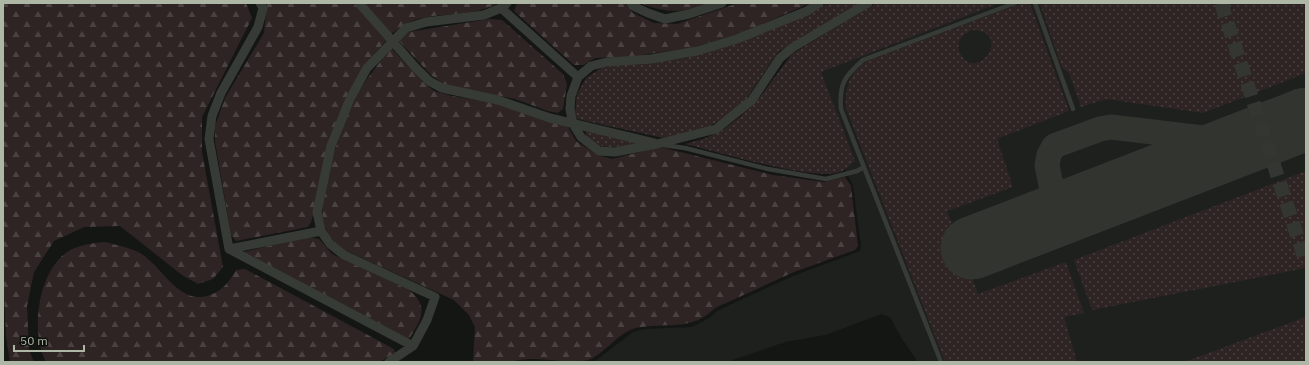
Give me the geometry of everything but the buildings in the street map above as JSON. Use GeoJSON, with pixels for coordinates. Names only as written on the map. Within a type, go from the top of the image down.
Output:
{"type":"FeatureCollection","features":[{"type":"Feature","properties":{"kind":"street"},"geometry":{"type":"LineString","coordinates":[[229,249],[209,140],[212,116],[221,93],[258,27],[263,8],[260,3]]}},
{"type":"Feature","properties":{"kind":"street"},"geometry":{"type":"LineString","coordinates":[[359,3],[391,41],[429,81],[442,88],[514,104],[550,118],[658,144]]}},
{"type":"Feature","properties":{"kind":"street"},"geometry":{"type":"LineString","coordinates":[[631,3],[633,6],[665,19],[689,14],[722,3]]}},
{"type":"Feature","properties":{"kind":"street"},"geometry":{"type":"LineString","coordinates":[[819,3],[807,10],[737,39],[696,51],[658,58],[607,62],[591,66],[578,77],[571,96],[570,109],[574,124],[581,137],[599,151],[615,152],[658,144],[716,128],[731,118],[752,100],[780,58],[792,48],[868,3]]}},
{"type":"Feature","properties":{"kind":"street"},"geometry":{"type":"LineString","coordinates":[[389,362],[414,346],[427,320],[435,297],[344,255],[330,244],[321,231],[317,212],[331,146],[350,99],[367,68],[391,41],[406,28],[426,22],[484,15],[504,6],[578,77]]}},
{"type":"Feature","properties":{"kind":"street"},"geometry":{"type":"LineString","coordinates":[[229,249],[321,231]]}},
{"type":"Feature","properties":{"kind":"street"},"geometry":{"type":"LineString","coordinates":[[229,249],[414,346]]}},
{"type":"Feature","properties":{"kind":"lane"},"geometry":{"type":"LineString","coordinates":[[941,362],[841,109],[840,94],[843,83],[848,74],[863,60],[1015,3]]}},
{"type":"Feature","properties":{"kind":"lane"},"geometry":{"type":"LineString","coordinates":[[1034,3],[1073,109]]}},
{"type":"Feature","properties":{"kind":"lane"},"geometry":{"type":"LineString","coordinates":[[658,144],[685,148],[768,169],[826,179],[857,171],[864,167]]}},
{"type":"Feature","properties":{"kind":"shaded area"},"geometry":{"type":"Polygon","coordinates":[[[906,3],[1306,3],[1306,362],[918,362],[902,339],[890,317],[881,314],[825,335],[785,342],[727,362],[594,362],[633,332],[644,329],[692,327],[711,317],[717,311],[793,276],[860,251],[861,246],[853,185],[838,157],[812,73],[906,3]]]}},
{"type":"Feature","properties":{"kind":"green space"},"geometry":{"type":"Polygon","coordinates":[[[3,3],[246,3],[252,18],[202,117],[202,152],[223,267],[213,279],[198,284],[182,275],[120,226],[84,227],[54,241],[34,272],[27,306],[29,350],[34,362],[10,362],[6,336],[3,276],[3,3]]]}},
{"type":"Feature","properties":{"kind":"green space"},"geometry":{"type":"Polygon","coordinates":[[[267,3],[354,3],[386,41],[366,63],[345,100],[311,222],[308,227],[236,241],[231,235],[215,141],[215,126],[225,98],[264,33],[267,3]]]}},
{"type":"Feature","properties":{"kind":"green space"},"geometry":{"type":"Polygon","coordinates":[[[365,3],[498,3],[479,10],[414,20],[391,34],[365,3]]]}},
{"type":"Feature","properties":{"kind":"green space"},"geometry":{"type":"Polygon","coordinates":[[[517,3],[625,3],[633,13],[654,23],[677,24],[738,3],[811,3],[739,34],[690,48],[634,56],[595,58],[583,65],[574,65],[514,11],[517,3]]]}},
{"type":"Feature","properties":{"kind":"green space"},"geometry":{"type":"Polygon","coordinates":[[[640,3],[711,3],[692,9],[676,11],[650,7],[640,3]]]}},
{"type":"Feature","properties":{"kind":"green space"},"geometry":{"type":"Polygon","coordinates":[[[828,3],[860,3],[778,52],[745,101],[723,119],[704,129],[663,138],[577,119],[575,112],[577,94],[586,78],[603,67],[687,58],[769,31],[828,3]]]}},
{"type":"Feature","properties":{"kind":"green space"},"geometry":{"type":"Polygon","coordinates":[[[876,3],[999,3],[821,72],[855,161],[842,171],[827,174],[809,173],[741,159],[685,144],[706,138],[724,129],[741,116],[760,97],[792,54],[876,3]]]}},
{"type":"Feature","properties":{"kind":"green space"},"geometry":{"type":"Polygon","coordinates":[[[1023,3],[1028,3],[1032,9],[1069,111],[997,139],[1013,187],[947,211],[978,294],[1066,262],[1084,313],[1064,317],[1077,362],[945,362],[846,108],[846,94],[849,82],[856,71],[867,61],[1023,3]],[[973,30],[966,33],[961,38],[959,42],[960,53],[967,61],[975,63],[982,60],[988,54],[991,47],[991,39],[985,33],[973,30]]]}},
{"type":"Feature","properties":{"kind":"green space"},"geometry":{"type":"Polygon","coordinates":[[[1306,3],[1306,73],[1203,113],[1106,99],[1081,107],[1069,73],[1062,68],[1040,4],[1306,3]]]}},
{"type":"Feature","properties":{"kind":"green space"},"geometry":{"type":"Polygon","coordinates":[[[490,19],[502,20],[563,74],[567,84],[563,109],[558,113],[515,99],[445,85],[431,75],[399,41],[409,32],[490,19]]]}},
{"type":"Feature","properties":{"kind":"green space"},"geometry":{"type":"Polygon","coordinates":[[[391,48],[423,82],[434,91],[452,96],[505,105],[568,127],[576,141],[597,155],[612,159],[660,147],[773,175],[824,182],[845,177],[851,186],[858,246],[855,250],[794,272],[715,308],[706,316],[697,320],[678,325],[647,326],[630,330],[591,359],[584,361],[525,359],[503,362],[473,362],[475,327],[469,315],[454,300],[342,249],[325,229],[322,212],[327,176],[340,136],[360,90],[391,48]]]}},
{"type":"Feature","properties":{"kind":"green space"},"geometry":{"type":"Polygon","coordinates":[[[585,131],[640,144],[616,147],[600,146],[588,138],[585,131]]]}},
{"type":"Feature","properties":{"kind":"green space"},"geometry":{"type":"Polygon","coordinates":[[[1306,171],[1306,268],[1092,310],[1074,260],[1306,171]]]}},
{"type":"Feature","properties":{"kind":"green space"},"geometry":{"type":"Polygon","coordinates":[[[306,237],[319,239],[332,254],[409,290],[416,296],[420,302],[421,314],[420,320],[409,339],[243,252],[306,237]]]}},
{"type":"Feature","properties":{"kind":"green space"},"geometry":{"type":"Polygon","coordinates":[[[105,242],[126,247],[138,252],[155,265],[179,290],[189,295],[199,297],[210,295],[219,291],[228,282],[236,270],[245,269],[394,349],[395,353],[379,362],[46,362],[38,335],[38,319],[43,288],[49,273],[57,261],[67,252],[81,246],[105,242]]]}},
{"type":"Feature","properties":{"kind":"green space"},"geometry":{"type":"Polygon","coordinates":[[[1306,317],[1306,362],[1184,362],[1306,317]]]}},
{"type":"Feature","properties":{"kind":"taxiway"},"geometry":{"type":"LineString","coordinates":[[1090,202],[1070,198],[1051,185],[1047,165],[1049,155],[1054,146],[1100,129],[1111,127],[1245,143]]}},
{"type":"Feature","properties":{"kind":"runway"},"geometry":{"type":"LineString","coordinates":[[972,248],[1306,119]]}},
{"type":"Feature","properties":{"kind":"tunnel"},"geometry":{"type":"LineString","coordinates":[[1221,3],[1306,263]]}}]}
